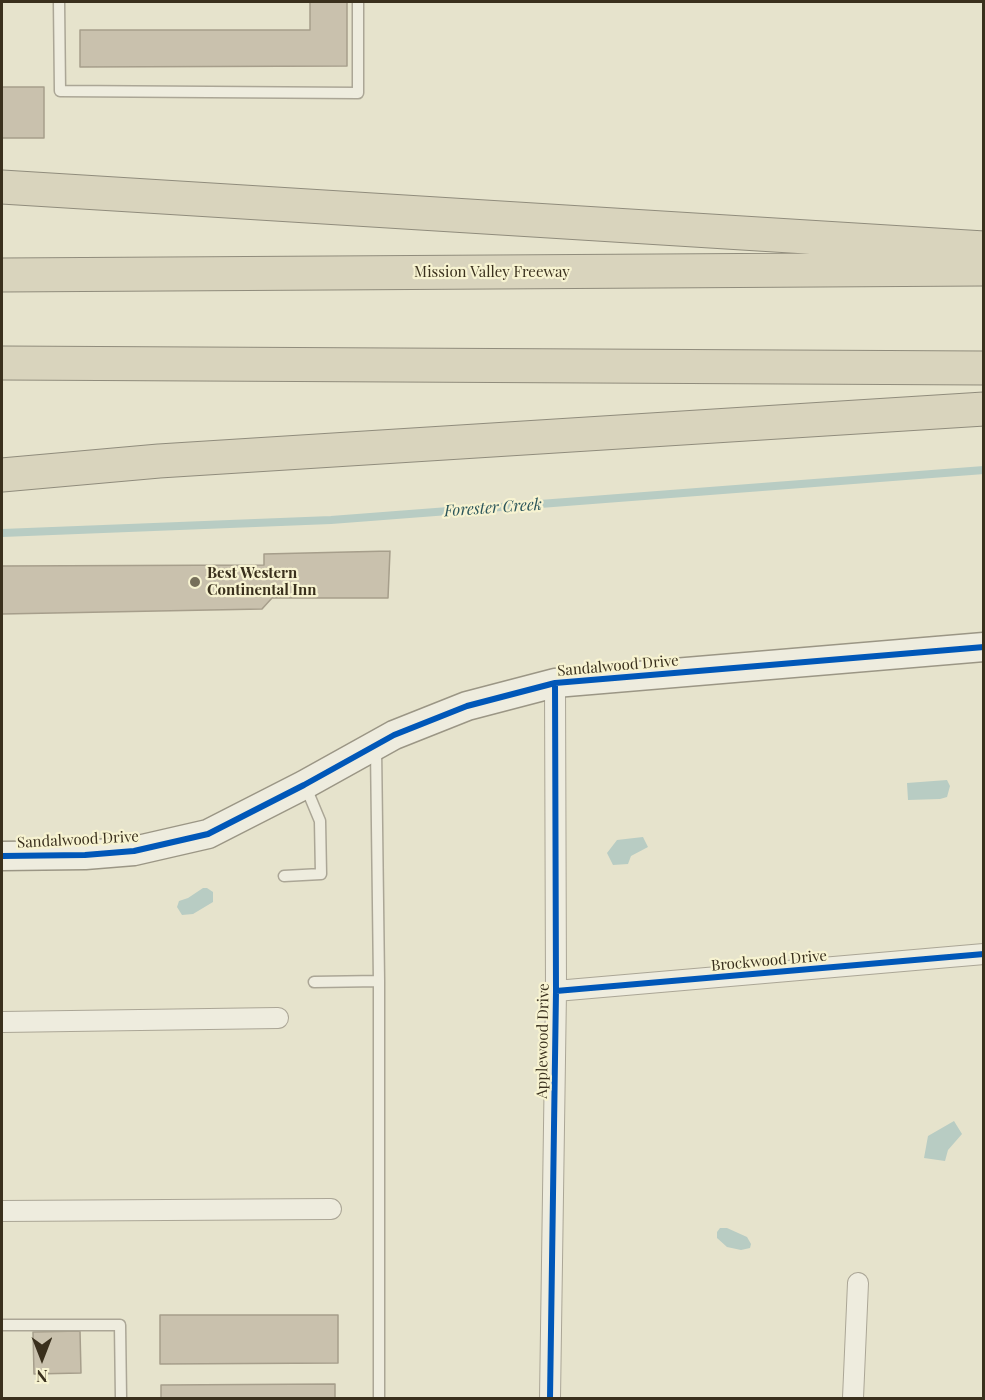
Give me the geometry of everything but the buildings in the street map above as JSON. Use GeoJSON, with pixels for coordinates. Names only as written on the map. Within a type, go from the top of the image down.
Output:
{"type":"FeatureCollection","features":[{"type":"Feature","properties":{"kind":"highway"},"geometry":{"type":"LineString","coordinates":[[2,187],[984,248]]}},
{"type":"Feature","properties":{"kind":"highway","name":"Mission Valley Freeway"},"geometry":{"type":"LineString","coordinates":[[2,275],[984,269]]}},
{"type":"Feature","properties":{"kind":"highway"},"geometry":{"type":"LineString","coordinates":[[2,363],[984,368]]}},
{"type":"Feature","properties":{"kind":"highway"},"geometry":{"type":"LineString","coordinates":[[2,475],[159,461],[984,409]]}},
{"type":"Feature","properties":{"kind":"street","name":"Sandalwood Drive"},"geometry":{"type":"LineString","coordinates":[[2,856],[85,855],[134,851],[208,834],[304,785],[394,735],[467,706],[555,683],[984,647]]}},
{"type":"Feature","properties":{"kind":"street","name":"Applewood Drive"},"geometry":{"type":"LineString","coordinates":[[550,1398],[556,991],[555,683]]}},
{"type":"Feature","properties":{"kind":"street","name":"Brockwood Drive"},"geometry":{"type":"LineString","coordinates":[[556,991],[984,954]]}},
{"type":"Feature","properties":{"kind":"street"},"geometry":{"type":"LineString","coordinates":[[2,1023],[278,1018]]}},
{"type":"Feature","properties":{"kind":"street"},"geometry":{"type":"LineString","coordinates":[[2,1212],[331,1209]]}},
{"type":"Feature","properties":{"kind":"street"},"geometry":{"type":"LineString","coordinates":[[853,1398],[858,1283]]}},
{"type":"Feature","properties":{"kind":"lane"},"geometry":{"type":"LineString","coordinates":[[59,2],[60,91],[358,93],[358,2]]}},
{"type":"Feature","properties":{"kind":"lane"},"geometry":{"type":"LineString","coordinates":[[376,745],[380,1398]]}},
{"type":"Feature","properties":{"kind":"lane"},"geometry":{"type":"LineString","coordinates":[[284,876],[321,874],[320,821],[304,785]]}},
{"type":"Feature","properties":{"kind":"lane"},"geometry":{"type":"LineString","coordinates":[[314,982],[379,981]]}},
{"type":"Feature","properties":{"kind":"lane"},"geometry":{"type":"LineString","coordinates":[[2,1325],[120,1325],[121,1398]]}},
{"type":"Feature","properties":{"kind":"shaded area"},"geometry":{"type":"Polygon","coordinates":[[[947,780],[950,786],[947,797],[908,800],[907,783],[947,780]]]}},
{"type":"Feature","properties":{"kind":"shaded area"},"geometry":{"type":"Polygon","coordinates":[[[643,837],[648,847],[631,856],[628,864],[613,865],[607,853],[617,840],[643,837]]]}},
{"type":"Feature","properties":{"kind":"shaded area"},"geometry":{"type":"Polygon","coordinates":[[[203,888],[213,892],[213,902],[193,914],[182,915],[177,907],[179,901],[203,888]]]}},
{"type":"Feature","properties":{"kind":"shaded area"},"geometry":{"type":"Polygon","coordinates":[[[954,1121],[962,1134],[948,1150],[945,1161],[924,1158],[928,1136],[954,1121]]]}},
{"type":"Feature","properties":{"kind":"shaded area"},"geometry":{"type":"Polygon","coordinates":[[[720,1228],[727,1228],[747,1237],[751,1244],[750,1248],[741,1250],[727,1247],[717,1238],[720,1228]]]}},
{"type":"Feature","properties":{"kind":"waterway","name":"Forester Creek"},"geometry":{"type":"LineString","coordinates":[[2,533],[331,520],[984,470]]}},
{"type":"Feature","properties":{"kind":"cycle path"},"geometry":{"type":"LineString","coordinates":[[2,856],[85,855],[134,851],[208,834],[304,785],[394,735],[467,706],[555,683],[984,647]]}},
{"type":"Feature","properties":{"kind":"cycle path"},"geometry":{"type":"LineString","coordinates":[[550,1398],[556,991],[555,683]]}},
{"type":"Feature","properties":{"kind":"cycle path"},"geometry":{"type":"LineString","coordinates":[[556,991],[984,954]]}},
{"type":"Feature","properties":{"kind":"place","name":"Best Western Continental Inn"},"geometry":{"type":"Point","coordinates":[195,582]}}]}
